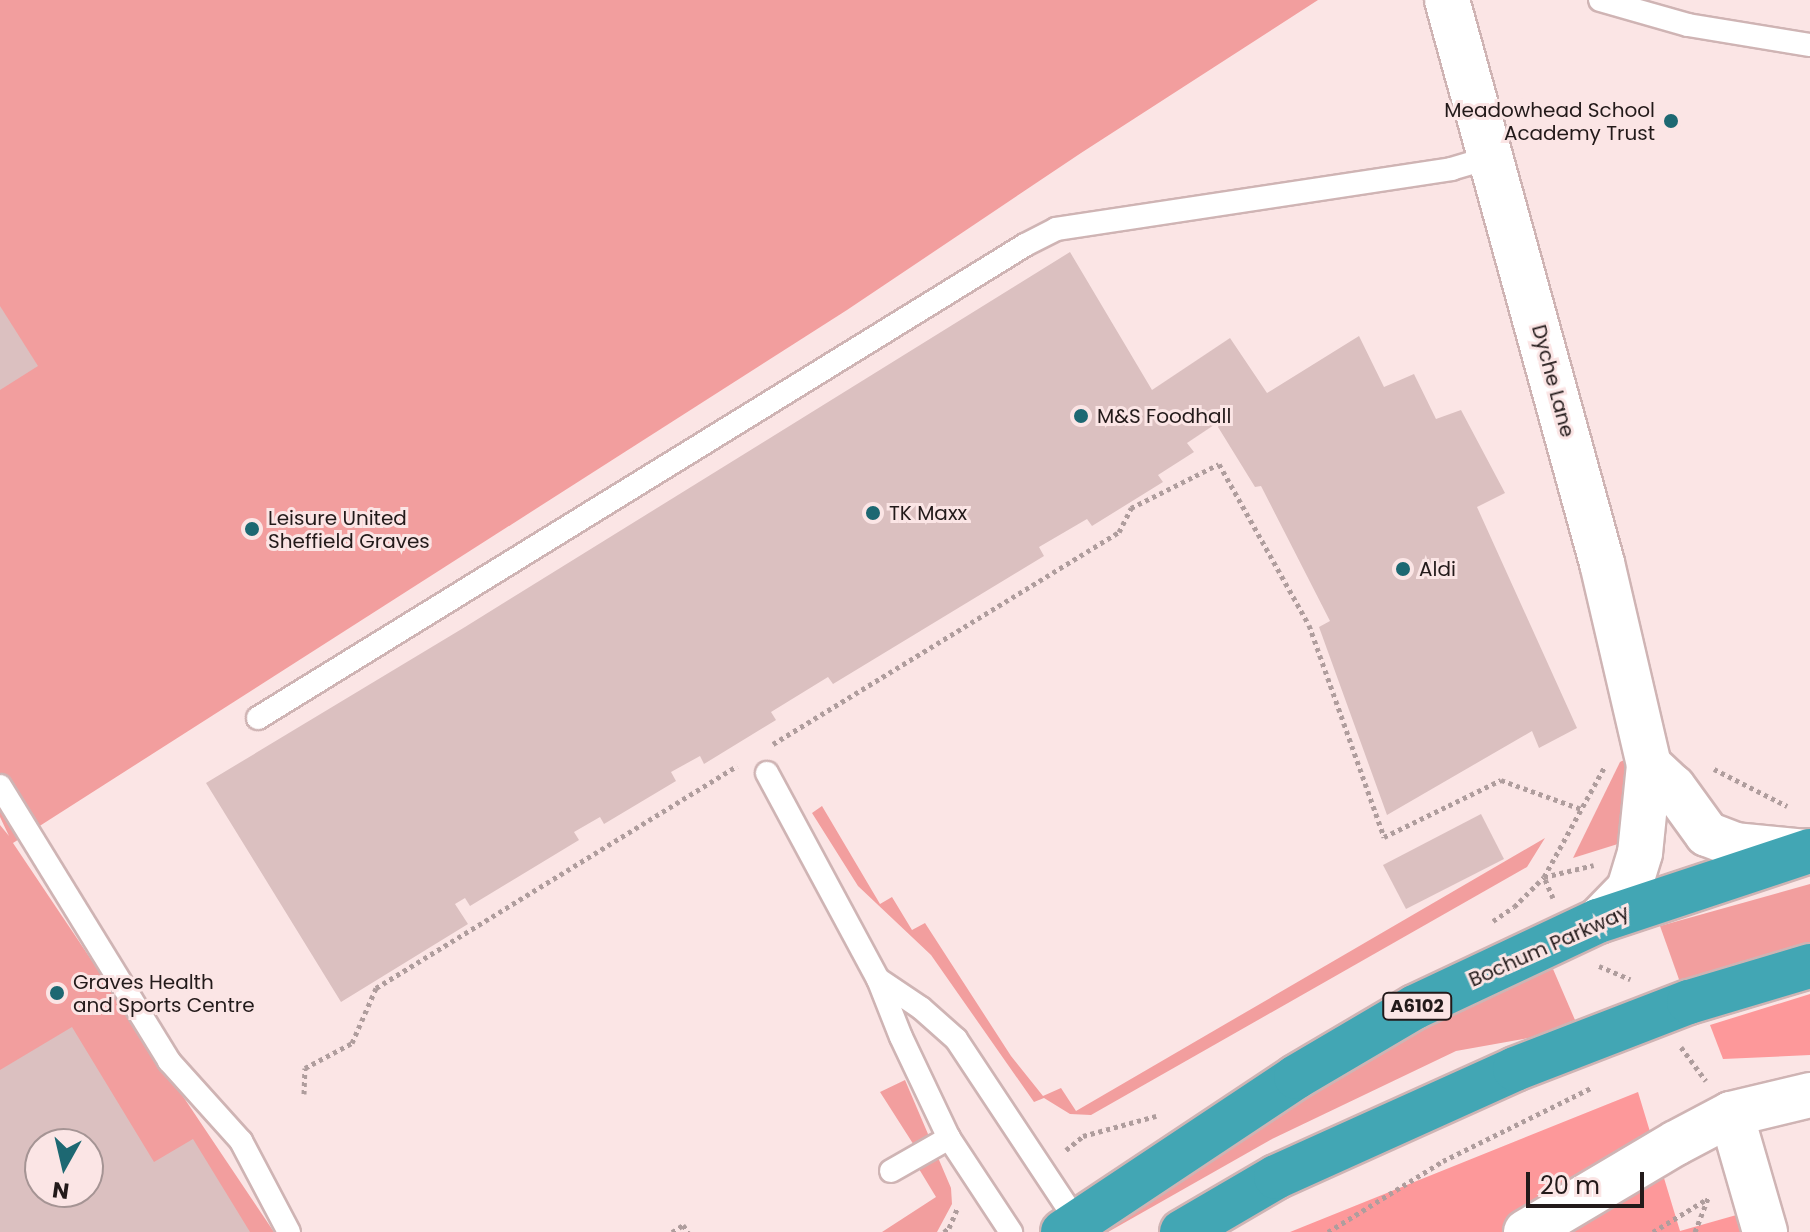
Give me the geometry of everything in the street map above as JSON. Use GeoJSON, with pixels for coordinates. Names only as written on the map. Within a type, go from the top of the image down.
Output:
{"type":"FeatureCollection","features":[{"type":"Feature","properties":{"kind":"highway","name":"Bochum Parkway"},"geometry":{"type":"LineString","coordinates":[[1073,1229],[1296,1077],[1415,1007],[1598,921],[1808,852]]}},
{"type":"Feature","properties":{"kind":"highway"},"geometry":{"type":"LineString","coordinates":[[1182,1232],[1276,1177],[1515,1069],[1689,1002],[1810,966]]}},
{"type":"Feature","properties":{"kind":"street","name":"Dyche Lane"},"geometry":{"type":"LineString","coordinates":[[1447,0],[1602,563],[1631,759],[1640,853],[1629,889],[1598,921]]}},
{"type":"Feature","properties":{"kind":"street"},"geometry":{"type":"LineString","coordinates":[[1631,759],[1673,787],[1707,834],[1735,845],[1808,852]]}},
{"type":"Feature","properties":{"kind":"street"},"geometry":{"type":"LineString","coordinates":[[1526,1232],[1731,1114],[1810,1095]]}},
{"type":"Feature","properties":{"kind":"street"},"geometry":{"type":"LineString","coordinates":[[1731,1114],[1765,1232]]}},
{"type":"Feature","properties":{"kind":"lane"},"geometry":{"type":"LineString","coordinates":[[1600,0],[1688,25],[1810,45]]}},
{"type":"Feature","properties":{"kind":"lane"},"geometry":{"type":"LineString","coordinates":[[258,718],[1025,245],[1056,229],[1451,169],[1492,157]]}},
{"type":"Feature","properties":{"kind":"lane"},"geometry":{"type":"LineString","coordinates":[[767,773],[878,979],[901,1037],[949,1138],[1011,1232]]}},
{"type":"Feature","properties":{"kind":"lane"},"geometry":{"type":"LineString","coordinates":[[0,786],[169,1061],[241,1141],[289,1232]]}},
{"type":"Feature","properties":{"kind":"lane"},"geometry":{"type":"LineString","coordinates":[[878,979],[921,1008],[956,1039],[1024,1140],[1073,1229]]}},
{"type":"Feature","properties":{"kind":"lane"},"geometry":{"type":"LineString","coordinates":[[891,1171],[949,1138]]}},
{"type":"Feature","properties":{"kind":"path"},"geometry":{"type":"LineString","coordinates":[[768,748],[1119,532],[1131,508],[1219,464],[1309,625],[1384,837],[1501,780],[1581,809]]}},
{"type":"Feature","properties":{"kind":"path"},"geometry":{"type":"LineString","coordinates":[[1479,929],[1514,907],[1544,877],[1581,809],[1631,759]]}},
{"type":"Feature","properties":{"kind":"path"},"geometry":{"type":"LineString","coordinates":[[304,1094],[305,1068],[352,1043],[376,988],[741,764]]}},
{"type":"Feature","properties":{"kind":"path"},"geometry":{"type":"LineString","coordinates":[[1544,877],[1557,908]]}},
{"type":"Feature","properties":{"kind":"path"},"geometry":{"type":"LineString","coordinates":[[1595,964],[1638,982]]}},
{"type":"Feature","properties":{"kind":"path"},"geometry":{"type":"LineString","coordinates":[[1328,1232],[1443,1161],[1601,1083]]}},
{"type":"Feature","properties":{"kind":"path"},"geometry":{"type":"LineString","coordinates":[[1040,1170],[1083,1136],[1161,1115]]}},
{"type":"Feature","properties":{"kind":"path"},"geometry":{"type":"LineString","coordinates":[[944,1232],[956,1218],[955,1177],[968,1167]]}},
{"type":"Feature","properties":{"kind":"path"},"geometry":{"type":"LineString","coordinates":[[1653,1232],[1709,1198]]}},
{"type":"Feature","properties":{"kind":"path"},"geometry":{"type":"LineString","coordinates":[[672,1232],[683,1225],[688,1232]]}},
{"type":"Feature","properties":{"kind":"shaded area","name":"Leisure United Sheffield Graves"},"geometry":{"type":"Polygon","coordinates":[[[0,0],[1318,0],[1081,153],[847,310],[13,843],[274,1232],[0,1232],[0,825],[9,836],[0,817],[0,0]]]}},
{"type":"Feature","properties":{"kind":"shaded area"},"geometry":{"type":"Polygon","coordinates":[[[1626,759],[1621,843],[1573,858],[1620,762],[1626,759]]]}},
{"type":"Feature","properties":{"kind":"shaded area"},"geometry":{"type":"Polygon","coordinates":[[[822,806],[880,904],[892,897],[912,930],[925,923],[1011,1056],[1043,1096],[1061,1088],[1076,1111],[1545,838],[1527,867],[1091,1115],[1070,1114],[1044,1098],[1034,1102],[931,955],[858,886],[812,813],[822,806]]]}},
{"type":"Feature","properties":{"kind":"shaded area"},"geometry":{"type":"Polygon","coordinates":[[[1810,884],[1810,951],[1681,985],[1660,926],[1810,884]]]}},
{"type":"Feature","properties":{"kind":"shaded area"},"geometry":{"type":"Polygon","coordinates":[[[1553,969],[1575,1020],[1534,1037],[1456,1051],[1272,1139],[1108,1232],[1089,1232],[1305,1095],[1452,1011],[1553,969]]]}},
{"type":"Feature","properties":{"kind":"shaded area"},"geometry":{"type":"Polygon","coordinates":[[[1810,994],[1810,1055],[1723,1059],[1710,1025],[1810,994]]]}},
{"type":"Feature","properties":{"kind":"shaded area"},"geometry":{"type":"Polygon","coordinates":[[[905,1080],[951,1188],[952,1204],[937,1232],[882,1232],[936,1197],[919,1169],[926,1164],[880,1092],[905,1080]]]}},
{"type":"Feature","properties":{"kind":"shaded area"},"geometry":{"type":"Polygon","coordinates":[[[1638,1092],[1680,1231],[1747,1212],[1751,1232],[1290,1232],[1638,1092]]]}},
{"type":"Feature","properties":{"kind":"building"},"geometry":{"type":"Polygon","coordinates":[[[1070,252],[1152,390],[1230,338],[1267,393],[1359,336],[1384,387],[1414,374],[1436,419],[1461,410],[1505,493],[1477,507],[1577,728],[1539,748],[1532,731],[1387,815],[1319,627],[1330,621],[1261,486],[1255,487],[1218,427],[1223,419],[1187,443],[1194,452],[1158,475],[1163,482],[1092,526],[1087,519],[1039,547],[1044,556],[833,684],[828,677],[771,712],[776,720],[704,764],[700,756],[671,772],[676,781],[604,824],[600,817],[574,832],[579,840],[470,906],[465,898],[455,904],[468,924],[341,1002],[206,783],[465,627],[1070,252]]]}},
{"type":"Feature","properties":{"kind":"building"},"geometry":{"type":"Polygon","coordinates":[[[0,306],[38,366],[0,390],[0,306]]]}},
{"type":"Feature","properties":{"kind":"building"},"geometry":{"type":"Polygon","coordinates":[[[1481,814],[1504,859],[1406,909],[1383,865],[1481,814]]]}},
{"type":"Feature","properties":{"kind":"building"},"geometry":{"type":"Polygon","coordinates":[[[72,1027],[154,1162],[193,1139],[250,1232],[0,1232],[0,1070],[72,1027]]]}},
{"type":"Feature","properties":{"kind":"place","name":"Meadowhead School Academy Trust"},"geometry":{"type":"Point","coordinates":[1671,121]}},
{"type":"Feature","properties":{"kind":"place","name":"M&S Foodhall"},"geometry":{"type":"Point","coordinates":[1081,416]}},
{"type":"Feature","properties":{"kind":"place","name":"TK Maxx"},"geometry":{"type":"Point","coordinates":[873,513]}},
{"type":"Feature","properties":{"kind":"place","name":"Leisure United Sheffield Graves"},"geometry":{"type":"Point","coordinates":[252,529]}},
{"type":"Feature","properties":{"kind":"place","name":"Aldi"},"geometry":{"type":"Point","coordinates":[1403,569]}},
{"type":"Feature","properties":{"kind":"place","name":"Graves Health and Sports Centre"},"geometry":{"type":"Point","coordinates":[57,993]}}]}
